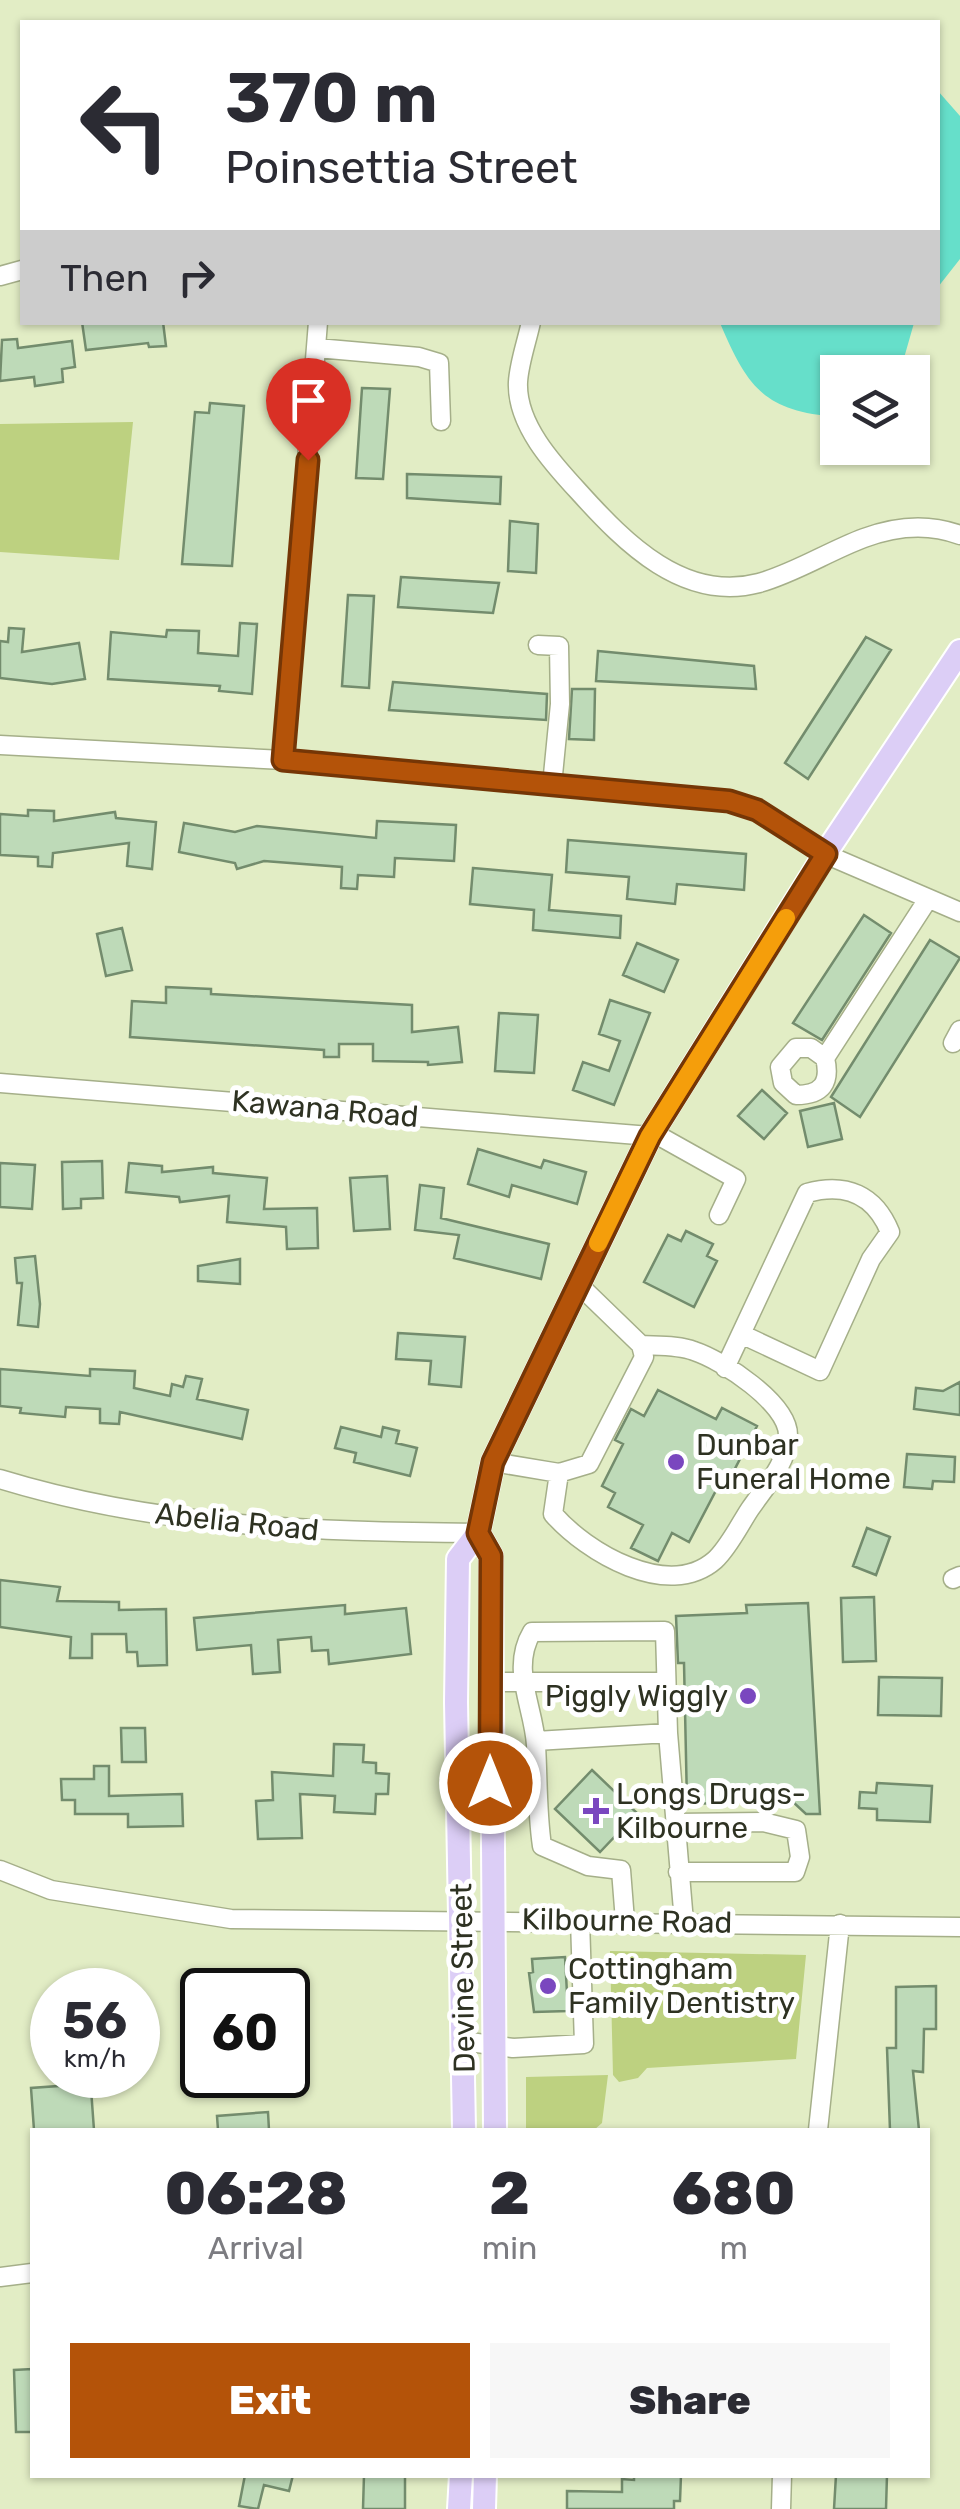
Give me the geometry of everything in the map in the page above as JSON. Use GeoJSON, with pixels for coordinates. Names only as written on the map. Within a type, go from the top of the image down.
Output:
{"type":"FeatureCollection","features":[{"type":"Feature","properties":{"kind":"main road","name":"Devine Street"},"geometry":{"type":"LineString","coordinates":[[464,2128],[456,1679],[458,1559],[478,1533],[493,1462],[651,1134],[826,854],[960,651]]}},
{"type":"Feature","properties":{"kind":"main road","name":"Devine Street"},"geometry":{"type":"LineString","coordinates":[[478,1533],[491,1556],[494,2128]]}},
{"type":"Feature","properties":{"kind":"main road"},"geometry":{"type":"LineString","coordinates":[[456,1679],[489,1682]]}},
{"type":"Feature","properties":{"kind":"main road"},"geometry":{"type":"LineString","coordinates":[[459,2509],[460,2478]]}},
{"type":"Feature","properties":{"kind":"main road"},"geometry":{"type":"LineString","coordinates":[[484,2509],[486,2478]]}},
{"type":"Feature","properties":{"kind":"street"},"geometry":{"type":"LineString","coordinates":[[283,760],[318,325]]}},
{"type":"Feature","properties":{"kind":"street"},"geometry":{"type":"LineString","coordinates":[[530,325],[517,384],[527,426],[619,536],[672,573],[704,586],[757,584],[873,534],[905,527],[941,528],[960,535]]}},
{"type":"Feature","properties":{"kind":"street"},"geometry":{"type":"LineString","coordinates":[[317,348],[420,357],[439,363],[441,421]]}},
{"type":"Feature","properties":{"kind":"street"},"geometry":{"type":"LineString","coordinates":[[538,645],[559,646],[560,704],[552,785]]}},
{"type":"Feature","properties":{"kind":"street"},"geometry":{"type":"LineString","coordinates":[[0,745],[283,760],[729,801],[757,810],[826,854],[960,912]]}},
{"type":"Feature","properties":{"kind":"street"},"geometry":{"type":"LineString","coordinates":[[825,1058],[928,899]]}},
{"type":"Feature","properties":{"kind":"street","name":"Kawana Road"},"geometry":{"type":"LineString","coordinates":[[0,1082],[651,1134]]}},
{"type":"Feature","properties":{"kind":"street"},"geometry":{"type":"LineString","coordinates":[[651,1134],[736,1179],[719,1214]]}},
{"type":"Feature","properties":{"kind":"street"},"geometry":{"type":"LineString","coordinates":[[725,1368],[807,1193],[828,1187],[861,1193],[882,1211],[890,1232],[871,1259],[820,1370],[741,1334]]}},
{"type":"Feature","properties":{"kind":"street"},"geometry":{"type":"LineString","coordinates":[[493,1462],[559,1473],[589,1464],[644,1357],[641,1344],[578,1284]]}},
{"type":"Feature","properties":{"kind":"street"},"geometry":{"type":"LineString","coordinates":[[559,1473],[553,1514],[571,1535],[660,1577],[685,1574],[715,1560],[782,1464],[788,1434],[781,1410],[694,1350],[641,1344]]}},
{"type":"Feature","properties":{"kind":"street","name":"Abelia Road"},"geometry":{"type":"LineString","coordinates":[[0,1479],[80,1503],[303,1532],[478,1533]]}},
{"type":"Feature","properties":{"kind":"street"},"geometry":{"type":"LineString","coordinates":[[625,1921],[621,1870],[588,1866],[542,1846],[536,1741],[523,1683],[524,1645],[532,1632],[666,1630],[668,1733],[684,1922]]}},
{"type":"Feature","properties":{"kind":"street"},"geometry":{"type":"LineString","coordinates":[[489,1682],[665,1682]]}},
{"type":"Feature","properties":{"kind":"street"},"geometry":{"type":"LineString","coordinates":[[536,1741],[668,1733]]}},
{"type":"Feature","properties":{"kind":"street"},"geometry":{"type":"LineString","coordinates":[[490,1783],[536,1782]]}},
{"type":"Feature","properties":{"kind":"street"},"geometry":{"type":"LineString","coordinates":[[676,1823],[763,1822],[796,1830],[800,1857],[795,1872],[678,1872]]}},
{"type":"Feature","properties":{"kind":"street","name":"Kilbourne Road"},"geometry":{"type":"LineString","coordinates":[[0,1870],[51,1890],[231,1919],[960,1926]]}},
{"type":"Feature","properties":{"kind":"street"},"geometry":{"type":"LineString","coordinates":[[464,2041],[494,2046],[584,2044],[580,1920]]}},
{"type":"Feature","properties":{"kind":"street"},"geometry":{"type":"LineString","coordinates":[[818,2128],[840,1924]]}},
{"type":"Feature","properties":{"kind":"street"},"geometry":{"type":"LineString","coordinates":[[0,2277],[30,2273]]}},
{"type":"Feature","properties":{"kind":"street"},"geometry":{"type":"LineString","coordinates":[[782,2478],[782,2509]]}},
{"type":"Feature","properties":{"kind":"green space"},"geometry":{"type":"Polygon","coordinates":[[[133,422],[119,560],[0,552],[0,424],[133,422]]]}},
{"type":"Feature","properties":{"kind":"green space"},"geometry":{"type":"Polygon","coordinates":[[[610,1951],[806,1955],[796,2059],[647,2068],[638,2078],[619,2082],[613,2075],[610,1951]]]}},
{"type":"Feature","properties":{"kind":"green space"},"geometry":{"type":"Polygon","coordinates":[[[608,2075],[602,2123],[596,2128],[526,2128],[526,2077],[608,2075]]]}},
{"type":"Feature","properties":{"kind":"water"},"geometry":{"type":"Polygon","coordinates":[[[940,93],[960,116],[960,259],[940,284],[940,93]]]}},
{"type":"Feature","properties":{"kind":"water"},"geometry":{"type":"Polygon","coordinates":[[[721,325],[913,325],[905,355],[820,355],[820,415],[776,402],[750,380],[721,325]]]}},
{"type":"Feature","properties":{"kind":"building"},"geometry":{"type":"Polygon","coordinates":[[[82,325],[163,325],[166,346],[149,347],[148,343],[86,350],[82,325]]]}},
{"type":"Feature","properties":{"kind":"building"},"geometry":{"type":"Polygon","coordinates":[[[17,339],[18,348],[72,341],[75,367],[62,369],[63,382],[35,386],[34,377],[0,381],[2,340],[17,339]]]}},
{"type":"Feature","properties":{"kind":"building"},"geometry":{"type":"Polygon","coordinates":[[[362,388],[390,389],[383,479],[356,478],[362,388]]]}},
{"type":"Feature","properties":{"kind":"building"},"geometry":{"type":"Polygon","coordinates":[[[210,403],[244,406],[232,566],[182,564],[195,412],[209,413],[210,403]]]}},
{"type":"Feature","properties":{"kind":"building"},"geometry":{"type":"Polygon","coordinates":[[[407,474],[501,477],[500,504],[407,498],[407,474]]]}},
{"type":"Feature","properties":{"kind":"building"},"geometry":{"type":"Polygon","coordinates":[[[510,521],[538,524],[536,573],[508,571],[510,521]]]}},
{"type":"Feature","properties":{"kind":"building"},"geometry":{"type":"Polygon","coordinates":[[[401,577],[499,583],[493,613],[398,607],[401,577]]]}},
{"type":"Feature","properties":{"kind":"building"},"geometry":{"type":"Polygon","coordinates":[[[348,595],[374,596],[369,688],[342,686],[348,595]]]}},
{"type":"Feature","properties":{"kind":"building"},"geometry":{"type":"Polygon","coordinates":[[[240,623],[257,624],[252,694],[219,691],[220,686],[108,679],[111,632],[166,637],[167,630],[199,631],[198,653],[238,656],[240,623]]]}},
{"type":"Feature","properties":{"kind":"building"},"geometry":{"type":"Polygon","coordinates":[[[9,628],[24,629],[22,652],[79,643],[85,679],[52,684],[0,678],[0,641],[8,642],[9,628]]]}},
{"type":"Feature","properties":{"kind":"building"},"geometry":{"type":"Polygon","coordinates":[[[866,637],[891,650],[808,779],[785,763],[866,637]]]}},
{"type":"Feature","properties":{"kind":"building"},"geometry":{"type":"Polygon","coordinates":[[[598,651],[754,666],[756,689],[596,681],[598,651]]]}},
{"type":"Feature","properties":{"kind":"building"},"geometry":{"type":"Polygon","coordinates":[[[393,682],[547,694],[546,720],[389,710],[393,682]]]}},
{"type":"Feature","properties":{"kind":"building"},"geometry":{"type":"Polygon","coordinates":[[[572,689],[595,689],[594,740],[569,739],[572,689]]]}},
{"type":"Feature","properties":{"kind":"building"},"geometry":{"type":"Polygon","coordinates":[[[28,810],[54,811],[54,821],[115,812],[116,818],[156,822],[152,869],[127,866],[129,843],[53,853],[52,867],[38,866],[38,857],[0,855],[0,814],[28,816],[28,810]]]}},
{"type":"Feature","properties":{"kind":"building"},"geometry":{"type":"Polygon","coordinates":[[[377,821],[456,825],[454,861],[395,858],[394,877],[358,875],[357,889],[341,888],[342,867],[264,861],[237,869],[235,863],[179,852],[184,823],[235,832],[257,826],[376,838],[377,821]]]}},
{"type":"Feature","properties":{"kind":"building"},"geometry":{"type":"Polygon","coordinates":[[[568,840],[746,854],[744,890],[677,884],[675,904],[627,899],[629,877],[566,872],[568,840]]]}},
{"type":"Feature","properties":{"kind":"building"},"geometry":{"type":"Polygon","coordinates":[[[473,868],[552,875],[549,910],[621,916],[620,938],[533,930],[534,910],[470,904],[473,868]]]}},
{"type":"Feature","properties":{"kind":"building"},"geometry":{"type":"Polygon","coordinates":[[[864,915],[891,933],[822,1040],[793,1023],[864,915]]]}},
{"type":"Feature","properties":{"kind":"building"},"geometry":{"type":"Polygon","coordinates":[[[122,928],[132,970],[106,976],[97,934],[122,928]]]}},
{"type":"Feature","properties":{"kind":"building"},"geometry":{"type":"Polygon","coordinates":[[[930,940],[960,958],[860,1117],[831,1097],[930,940]]]}},
{"type":"Feature","properties":{"kind":"building"},"geometry":{"type":"Polygon","coordinates":[[[637,943],[678,960],[664,992],[623,975],[637,943]]]}},
{"type":"Feature","properties":{"kind":"building"},"geometry":{"type":"Polygon","coordinates":[[[166,987],[211,989],[211,994],[412,1005],[412,1032],[458,1027],[462,1062],[428,1065],[373,1061],[373,1044],[339,1044],[339,1057],[324,1057],[324,1050],[130,1037],[132,1001],[166,1003],[166,987]]]}},
{"type":"Feature","properties":{"kind":"building"},"geometry":{"type":"Polygon","coordinates":[[[610,1000],[650,1013],[614,1105],[573,1090],[583,1062],[609,1071],[620,1041],[599,1034],[610,1000]]]}},
{"type":"Feature","properties":{"kind":"building"},"geometry":{"type":"Polygon","coordinates":[[[499,1013],[538,1015],[534,1073],[495,1071],[499,1013]]]}},
{"type":"Feature","properties":{"kind":"building"},"geometry":{"type":"Polygon","coordinates":[[[762,1090],[787,1113],[764,1139],[738,1116],[762,1090]]]}},
{"type":"Feature","properties":{"kind":"building"},"geometry":{"type":"Polygon","coordinates":[[[834,1103],[842,1139],[808,1147],[800,1111],[834,1103]]]}},
{"type":"Feature","properties":{"kind":"building"},"geometry":{"type":"Polygon","coordinates":[[[478,1149],[541,1168],[544,1160],[586,1172],[577,1204],[512,1185],[509,1197],[468,1184],[478,1149]]]}},
{"type":"Feature","properties":{"kind":"building"},"geometry":{"type":"Polygon","coordinates":[[[102,1161],[103,1198],[81,1199],[81,1208],[63,1209],[62,1162],[102,1161]]]}},
{"type":"Feature","properties":{"kind":"building"},"geometry":{"type":"Polygon","coordinates":[[[0,1163],[35,1165],[32,1209],[0,1207],[0,1163]]]}},
{"type":"Feature","properties":{"kind":"building"},"geometry":{"type":"Polygon","coordinates":[[[129,1163],[162,1166],[162,1172],[213,1167],[213,1173],[267,1178],[264,1209],[317,1208],[318,1248],[287,1249],[286,1227],[227,1222],[229,1196],[180,1202],[179,1197],[126,1192],[129,1163]]]}},
{"type":"Feature","properties":{"kind":"building"},"geometry":{"type":"Polygon","coordinates":[[[387,1176],[390,1229],[354,1231],[350,1178],[387,1176]]]}},
{"type":"Feature","properties":{"kind":"building"},"geometry":{"type":"Polygon","coordinates":[[[420,1185],[444,1188],[441,1218],[549,1244],[541,1279],[454,1258],[459,1235],[415,1230],[420,1185]]]}},
{"type":"Feature","properties":{"kind":"building"},"geometry":{"type":"Polygon","coordinates":[[[686,1231],[713,1244],[707,1256],[717,1261],[694,1307],[644,1282],[668,1235],[681,1241],[686,1231]]]}},
{"type":"Feature","properties":{"kind":"building"},"geometry":{"type":"Polygon","coordinates":[[[35,1256],[38,1327],[18,1325],[22,1283],[17,1283],[15,1258],[35,1256]]]}},
{"type":"Feature","properties":{"kind":"building"},"geometry":{"type":"Polygon","coordinates":[[[240,1259],[240,1284],[198,1281],[198,1266],[240,1259]]]}},
{"type":"Feature","properties":{"kind":"building"},"geometry":{"type":"Polygon","coordinates":[[[398,1333],[465,1337],[461,1387],[429,1384],[431,1361],[396,1359],[398,1333]]]}},
{"type":"Feature","properties":{"kind":"building"},"geometry":{"type":"Polygon","coordinates":[[[0,1369],[90,1376],[90,1369],[135,1371],[134,1388],[170,1396],[172,1384],[183,1387],[186,1376],[202,1379],[197,1399],[248,1410],[242,1439],[120,1412],[119,1424],[100,1423],[100,1409],[66,1407],[65,1417],[20,1413],[21,1408],[0,1406],[0,1369]]]}},
{"type":"Feature","properties":{"kind":"building"},"geometry":{"type":"Polygon","coordinates":[[[960,1382],[960,1415],[914,1409],[916,1388],[943,1391],[960,1382]]]}},
{"type":"Feature","properties":{"kind":"building","name":"Dunbar Funeral Home"},"geometry":{"type":"Polygon","coordinates":[[[658,1390],[716,1419],[722,1408],[757,1426],[727,1484],[721,1481],[689,1542],[672,1533],[658,1561],[631,1548],[643,1525],[608,1507],[615,1493],[602,1486],[623,1444],[615,1440],[631,1409],[644,1416],[658,1390]]]}},
{"type":"Feature","properties":{"kind":"building"},"geometry":{"type":"Polygon","coordinates":[[[341,1427],[381,1437],[383,1427],[399,1431],[396,1443],[417,1448],[410,1476],[354,1462],[356,1453],[335,1448],[341,1427]]]}},
{"type":"Feature","properties":{"kind":"building"},"geometry":{"type":"Polygon","coordinates":[[[907,1454],[955,1457],[954,1482],[933,1481],[932,1489],[904,1487],[907,1454]]]}},
{"type":"Feature","properties":{"kind":"building"},"geometry":{"type":"Polygon","coordinates":[[[867,1528],[890,1537],[876,1575],[853,1566],[867,1528]]]}},
{"type":"Feature","properties":{"kind":"building"},"geometry":{"type":"Polygon","coordinates":[[[0,1580],[60,1587],[57,1601],[119,1602],[119,1610],[166,1609],[167,1665],[138,1666],[137,1652],[127,1652],[126,1634],[92,1634],[92,1658],[70,1658],[71,1637],[0,1627],[0,1580]]]}},
{"type":"Feature","properties":{"kind":"building"},"geometry":{"type":"Polygon","coordinates":[[[874,1597],[876,1661],[843,1662],[841,1598],[874,1597]]]}},
{"type":"Feature","properties":{"kind":"building","name":"Piggly Wiggly"},"geometry":{"type":"Polygon","coordinates":[[[808,1603],[820,1814],[806,1814],[792,1801],[687,1804],[684,1663],[678,1663],[676,1616],[747,1613],[746,1605],[808,1603]]]}},
{"type":"Feature","properties":{"kind":"building"},"geometry":{"type":"Polygon","coordinates":[[[345,1605],[345,1614],[406,1608],[411,1654],[329,1664],[328,1650],[312,1651],[311,1637],[278,1640],[280,1672],[253,1674],[251,1645],[197,1650],[194,1618],[345,1605]]]}},
{"type":"Feature","properties":{"kind":"building"},"geometry":{"type":"Polygon","coordinates":[[[879,1677],[942,1678],[941,1716],[878,1715],[879,1677]]]}},
{"type":"Feature","properties":{"kind":"building"},"geometry":{"type":"Polygon","coordinates":[[[121,1728],[145,1728],[146,1762],[122,1762],[121,1728]]]}},
{"type":"Feature","properties":{"kind":"building"},"geometry":{"type":"Polygon","coordinates":[[[334,1744],[364,1745],[363,1762],[376,1763],[376,1773],[389,1774],[388,1794],[376,1794],[375,1814],[334,1812],[335,1796],[300,1794],[302,1838],[258,1839],[256,1801],[273,1800],[272,1772],[333,1776],[334,1744]]]}},
{"type":"Feature","properties":{"kind":"building"},"geometry":{"type":"Polygon","coordinates":[[[94,1766],[109,1766],[109,1796],[182,1794],[183,1826],[128,1827],[128,1814],[75,1814],[75,1800],[62,1800],[61,1779],[94,1779],[94,1766]]]}},
{"type":"Feature","properties":{"kind":"building","name":"Longs Drugs- Kilbourne"},"geometry":{"type":"Polygon","coordinates":[[[592,1770],[637,1813],[600,1852],[555,1809],[592,1770]]]}},
{"type":"Feature","properties":{"kind":"building"},"geometry":{"type":"Polygon","coordinates":[[[877,1783],[932,1786],[930,1822],[877,1820],[877,1809],[859,1808],[860,1792],[876,1793],[877,1783]]]}},
{"type":"Feature","properties":{"kind":"building","name":"Cottingham Family Dentistry"},"geometry":{"type":"Polygon","coordinates":[[[565,1957],[568,2011],[534,2012],[529,1973],[533,1972],[532,1959],[565,1957]]]}},
{"type":"Feature","properties":{"kind":"building"},"geometry":{"type":"Polygon","coordinates":[[[936,1986],[936,2029],[924,2029],[923,2072],[913,2071],[919,2128],[890,2128],[887,2048],[896,2048],[896,1987],[936,1986]]]}},
{"type":"Feature","properties":{"kind":"building"},"geometry":{"type":"Polygon","coordinates":[[[32,2098],[92,2098],[94,2128],[34,2128],[32,2098]]]}},
{"type":"Feature","properties":{"kind":"building"},"geometry":{"type":"Polygon","coordinates":[[[268,2112],[269,2128],[218,2128],[217,2116],[268,2112]]]}},
{"type":"Feature","properties":{"kind":"building"},"geometry":{"type":"Polygon","coordinates":[[[30,2369],[30,2432],[16,2432],[14,2370],[30,2369]]]}},
{"type":"Feature","properties":{"kind":"building"},"geometry":{"type":"Polygon","coordinates":[[[244,2478],[292,2478],[289,2491],[264,2485],[258,2509],[239,2506],[244,2478]]]}},
{"type":"Feature","properties":{"kind":"building"},"geometry":{"type":"Polygon","coordinates":[[[364,2478],[405,2478],[405,2509],[363,2509],[364,2478]]]}},
{"type":"Feature","properties":{"kind":"building"},"geometry":{"type":"Polygon","coordinates":[[[681,2478],[680,2501],[674,2501],[674,2509],[567,2509],[567,2491],[622,2492],[622,2479],[681,2478]]]}},
{"type":"Feature","properties":{"kind":"building"},"geometry":{"type":"Polygon","coordinates":[[[836,2478],[887,2478],[886,2509],[834,2509],[836,2478]]]}},
{"type":"Feature","properties":{"kind":"slow traffic"},"geometry":{"type":"LineString","coordinates":[[598,1243],[650,1136],[786,918]]}},
{"type":"Feature","properties":{"kind":"place","name":"Dunbar Funeral Home"},"geometry":{"type":"Point","coordinates":[676,1462]}},
{"type":"Feature","properties":{"kind":"place","name":"Piggly Wiggly"},"geometry":{"type":"Point","coordinates":[748,1696]}},
{"type":"Feature","properties":{"kind":"place","name":"Longs Drugs- Kilbourne"},"geometry":{"type":"Point","coordinates":[596,1811]}},
{"type":"Feature","properties":{"kind":"place","name":"Cottingham Family Dentistry"},"geometry":{"type":"Point","coordinates":[548,1986]}},
{"type":"Feature","properties":{"kind":"route"},"geometry":{"type":"LineString","coordinates":[[308,460],[283,760],[729,801],[757,810],[826,854],[650,1136],[493,1462],[478,1533],[491,1556],[490,1783]]}}]}
